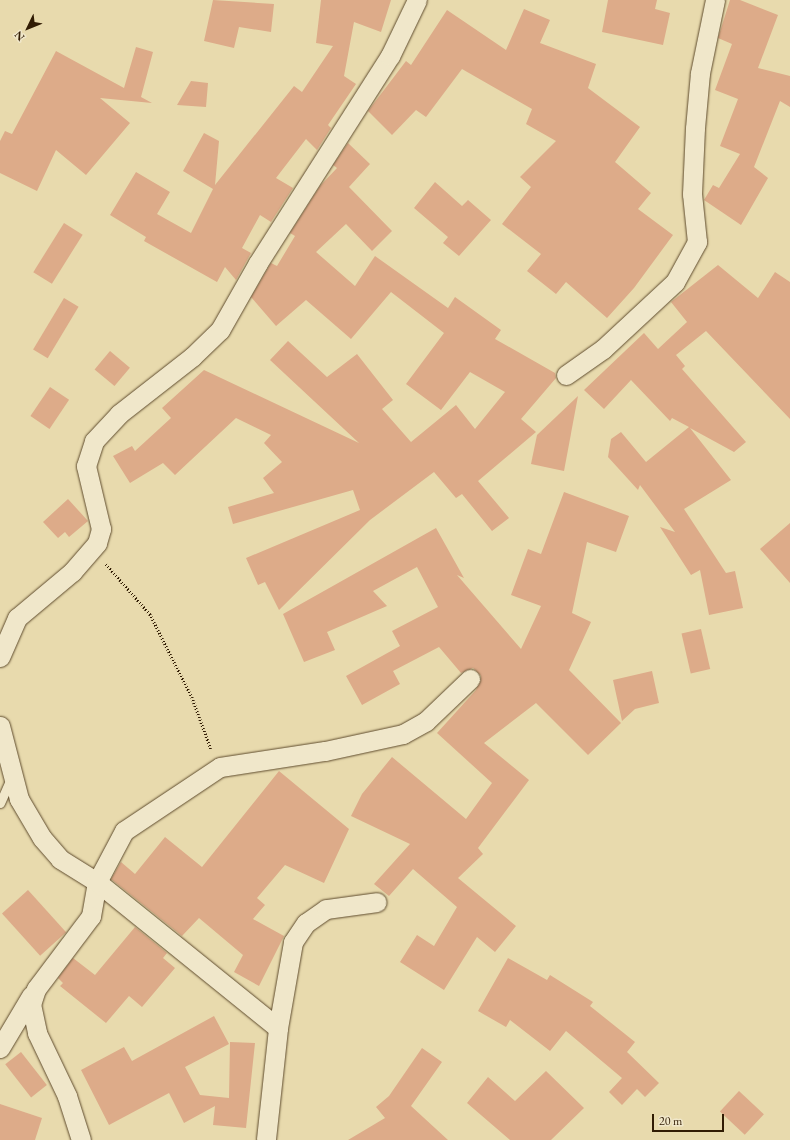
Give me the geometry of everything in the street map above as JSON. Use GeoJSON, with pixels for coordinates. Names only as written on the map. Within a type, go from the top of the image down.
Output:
{"type":"FeatureCollection","features":[{"type":"Feature","properties":{"kind":"street"},"geometry":{"type":"LineString","coordinates":[[0,657],[17,618],[91,553],[101,530],[86,466],[94,441],[119,414],[192,357],[220,330],[258,263],[390,56],[417,0]]}},
{"type":"Feature","properties":{"kind":"street"},"geometry":{"type":"LineString","coordinates":[[566,376],[603,349],[675,282],[697,242],[692,194],[695,128],[700,73],[714,0]]}},
{"type":"Feature","properties":{"kind":"street"},"geometry":{"type":"LineString","coordinates":[[0,1048],[36,988],[91,916],[97,882],[124,831],[220,767],[340,749],[404,734],[426,721],[470,679]]}},
{"type":"Feature","properties":{"kind":"street"},"geometry":{"type":"LineString","coordinates":[[0,726],[19,800],[42,838],[60,859],[97,882],[278,1028]]}},
{"type":"Feature","properties":{"kind":"street"},"geometry":{"type":"LineString","coordinates":[[266,1139],[278,1028],[291,950],[299,930],[326,909],[377,902]]}},
{"type":"Feature","properties":{"kind":"street"},"geometry":{"type":"LineString","coordinates":[[36,988],[30,1014],[67,1096],[81,1140]]}},
{"type":"Feature","properties":{"kind":"lane"},"geometry":{"type":"LineString","coordinates":[[0,803],[13,775]]}},
{"type":"Feature","properties":{"kind":"path"},"geometry":{"type":"LineString","coordinates":[[91,553],[110,568],[150,614],[192,697],[206,739],[220,767]]}},
{"type":"Feature","properties":{"kind":"building"},"geometry":{"type":"Polygon","coordinates":[[[213,0],[274,4],[271,32],[239,27],[234,48],[204,41],[213,0]]]}},
{"type":"Feature","properties":{"kind":"building"},"geometry":{"type":"Polygon","coordinates":[[[321,0],[391,0],[381,32],[354,22],[344,76],[356,84],[328,125],[331,128],[317,150],[306,139],[276,178],[293,188],[271,222],[260,215],[242,248],[251,253],[236,280],[225,267],[217,282],[144,241],[146,237],[110,215],[136,172],[170,192],[157,214],[191,233],[213,189],[183,171],[204,133],[219,141],[215,185],[294,86],[302,92],[333,46],[316,43],[321,0]]]}},
{"type":"Feature","properties":{"kind":"building"},"geometry":{"type":"Polygon","coordinates":[[[608,0],[657,0],[655,9],[670,13],[663,45],[602,32],[608,0]]]}},
{"type":"Feature","properties":{"kind":"building"},"geometry":{"type":"Polygon","coordinates":[[[730,0],[740,0],[778,15],[758,68],[790,76],[790,107],[780,101],[754,167],[768,178],[741,225],[704,200],[713,185],[719,188],[740,154],[720,146],[738,99],[715,90],[732,44],[718,38],[730,0]]]}},
{"type":"Feature","properties":{"kind":"building"},"geometry":{"type":"Polygon","coordinates":[[[524,9],[550,20],[540,43],[596,64],[588,88],[640,127],[615,162],[651,193],[638,209],[673,235],[634,288],[607,318],[566,282],[556,294],[527,271],[541,254],[502,224],[531,187],[520,177],[556,141],[526,124],[532,109],[462,69],[426,117],[416,110],[392,135],[368,111],[406,61],[411,65],[447,10],[506,50],[524,9]]]}},
{"type":"Feature","properties":{"kind":"building"},"geometry":{"type":"Polygon","coordinates":[[[136,47],[153,52],[141,97],[152,103],[100,98],[130,123],[86,175],[56,150],[37,191],[0,173],[0,141],[5,131],[12,134],[56,51],[124,88],[136,47]]]}},
{"type":"Feature","properties":{"kind":"building"},"geometry":{"type":"Polygon","coordinates":[[[191,81],[208,83],[206,107],[177,105],[191,81]]]}},
{"type":"Feature","properties":{"kind":"building"},"geometry":{"type":"Polygon","coordinates":[[[348,143],[370,164],[349,187],[392,231],[372,251],[346,224],[316,252],[355,286],[375,256],[448,308],[455,297],[501,330],[495,339],[555,373],[556,378],[521,419],[536,432],[478,481],[509,518],[492,531],[462,494],[456,498],[434,472],[370,520],[279,610],[265,582],[258,585],[246,558],[360,510],[353,490],[233,524],[228,507],[274,493],[263,478],[282,462],[264,443],[271,435],[236,418],[175,475],[163,463],[130,483],[113,456],[132,446],[135,451],[171,418],[162,408],[204,370],[359,443],[270,360],[288,341],[327,377],[357,354],[393,400],[382,409],[411,442],[456,405],[475,429],[505,392],[470,372],[441,410],[406,384],[444,333],[391,292],[351,339],[306,300],[276,326],[251,297],[271,263],[277,266],[295,236],[290,233],[320,186],[337,168],[333,165],[348,143]]]}},
{"type":"Feature","properties":{"kind":"building"},"geometry":{"type":"Polygon","coordinates":[[[435,182],[462,206],[468,200],[491,220],[459,256],[443,243],[448,237],[414,208],[435,182]]]}},
{"type":"Feature","properties":{"kind":"building"},"geometry":{"type":"Polygon","coordinates":[[[64,223],[83,235],[52,284],[33,272],[64,223]]]}},
{"type":"Feature","properties":{"kind":"building"},"geometry":{"type":"Polygon","coordinates":[[[718,265],[758,298],[775,272],[790,282],[790,419],[706,331],[676,355],[685,366],[682,369],[746,442],[734,452],[690,428],[731,480],[684,509],[726,573],[735,571],[743,608],[709,615],[700,570],[691,575],[660,527],[675,532],[640,485],[638,490],[608,457],[611,439],[621,432],[646,462],[689,427],[672,418],[670,421],[631,380],[604,409],[584,390],[644,333],[658,349],[687,322],[671,302],[718,265]]]}},
{"type":"Feature","properties":{"kind":"building"},"geometry":{"type":"Polygon","coordinates":[[[64,298],[79,307],[48,358],[33,349],[64,298]]]}},
{"type":"Feature","properties":{"kind":"building"},"geometry":{"type":"Polygon","coordinates":[[[110,351],[130,368],[114,386],[95,369],[110,351]]]}},
{"type":"Feature","properties":{"kind":"building"},"geometry":{"type":"Polygon","coordinates":[[[50,387],[69,400],[49,429],[30,416],[50,387]]]}},
{"type":"Feature","properties":{"kind":"building"},"geometry":{"type":"Polygon","coordinates":[[[578,396],[564,471],[531,464],[537,435],[578,396]]]}},
{"type":"Feature","properties":{"kind":"building"},"geometry":{"type":"Polygon","coordinates":[[[564,492],[629,516],[616,552],[587,542],[572,613],[591,622],[569,670],[621,723],[588,755],[536,703],[484,743],[529,780],[478,848],[483,854],[458,878],[516,926],[495,952],[477,937],[444,990],[400,962],[417,935],[434,946],[457,907],[413,869],[389,896],[374,884],[410,844],[351,816],[362,794],[392,757],[466,819],[492,783],[437,733],[476,690],[481,676],[473,668],[461,673],[439,647],[393,671],[400,684],[362,705],[346,676],[400,646],[392,631],[438,607],[417,567],[373,591],[387,606],[327,632],[335,650],[304,662],[283,614],[436,528],[464,578],[457,575],[521,649],[541,606],[511,595],[528,549],[541,554],[564,492]]]}},
{"type":"Feature","properties":{"kind":"building"},"geometry":{"type":"Polygon","coordinates":[[[68,499],[88,521],[69,537],[65,532],[58,538],[43,522],[68,499]]]}},
{"type":"Feature","properties":{"kind":"building"},"geometry":{"type":"Polygon","coordinates":[[[790,523],[790,583],[760,549],[790,523]]]}},
{"type":"Feature","properties":{"kind":"building"},"geometry":{"type":"Polygon","coordinates":[[[701,629],[710,669],[691,673],[682,633],[701,629]]]}},
{"type":"Feature","properties":{"kind":"building"},"geometry":{"type":"Polygon","coordinates":[[[652,671],[659,703],[635,709],[622,721],[613,680],[652,671]]]}},
{"type":"Feature","properties":{"kind":"building"},"geometry":{"type":"Polygon","coordinates":[[[279,771],[349,829],[324,883],[285,865],[257,898],[265,905],[253,919],[284,936],[259,986],[234,972],[243,955],[199,918],[182,936],[111,879],[121,862],[135,874],[165,837],[202,867],[279,771]]]}},
{"type":"Feature","properties":{"kind":"building"},"geometry":{"type":"Polygon","coordinates":[[[28,890],[66,932],[40,956],[2,913],[28,890]]]}},
{"type":"Feature","properties":{"kind":"building"},"geometry":{"type":"Polygon","coordinates":[[[135,927],[167,953],[163,958],[175,968],[142,1007],[129,996],[106,1023],[60,986],[63,983],[58,978],[73,958],[95,975],[135,927]]]}},
{"type":"Feature","properties":{"kind":"building"},"geometry":{"type":"Polygon","coordinates":[[[508,958],[547,980],[550,975],[593,1002],[590,1006],[635,1042],[627,1052],[659,1083],[645,1097],[637,1089],[622,1105],[609,1092],[622,1078],[566,1031],[550,1051],[510,1020],[506,1027],[478,1011],[508,958]]]}},
{"type":"Feature","properties":{"kind":"building"},"geometry":{"type":"Polygon","coordinates":[[[214,1016],[229,1044],[185,1067],[200,1095],[229,1098],[230,1042],[255,1043],[246,1128],[213,1125],[215,1106],[184,1123],[169,1093],[109,1125],[81,1070],[124,1047],[132,1061],[214,1016]]]}},
{"type":"Feature","properties":{"kind":"building"},"geometry":{"type":"Polygon","coordinates":[[[422,1048],[442,1062],[411,1106],[448,1140],[348,1140],[385,1118],[376,1107],[389,1096],[422,1048]]]}},
{"type":"Feature","properties":{"kind":"building"},"geometry":{"type":"Polygon","coordinates":[[[21,1052],[47,1085],[31,1097],[5,1064],[21,1052]]]}},
{"type":"Feature","properties":{"kind":"building"},"geometry":{"type":"Polygon","coordinates":[[[546,1071],[584,1108],[551,1140],[510,1140],[467,1103],[488,1077],[515,1101],[546,1071]]]}},
{"type":"Feature","properties":{"kind":"building"},"geometry":{"type":"Polygon","coordinates":[[[739,1091],[764,1114],[745,1135],[720,1111],[739,1091]]]}},
{"type":"Feature","properties":{"kind":"building"},"geometry":{"type":"Polygon","coordinates":[[[0,1104],[42,1118],[35,1140],[0,1140],[0,1104]]]}}]}
